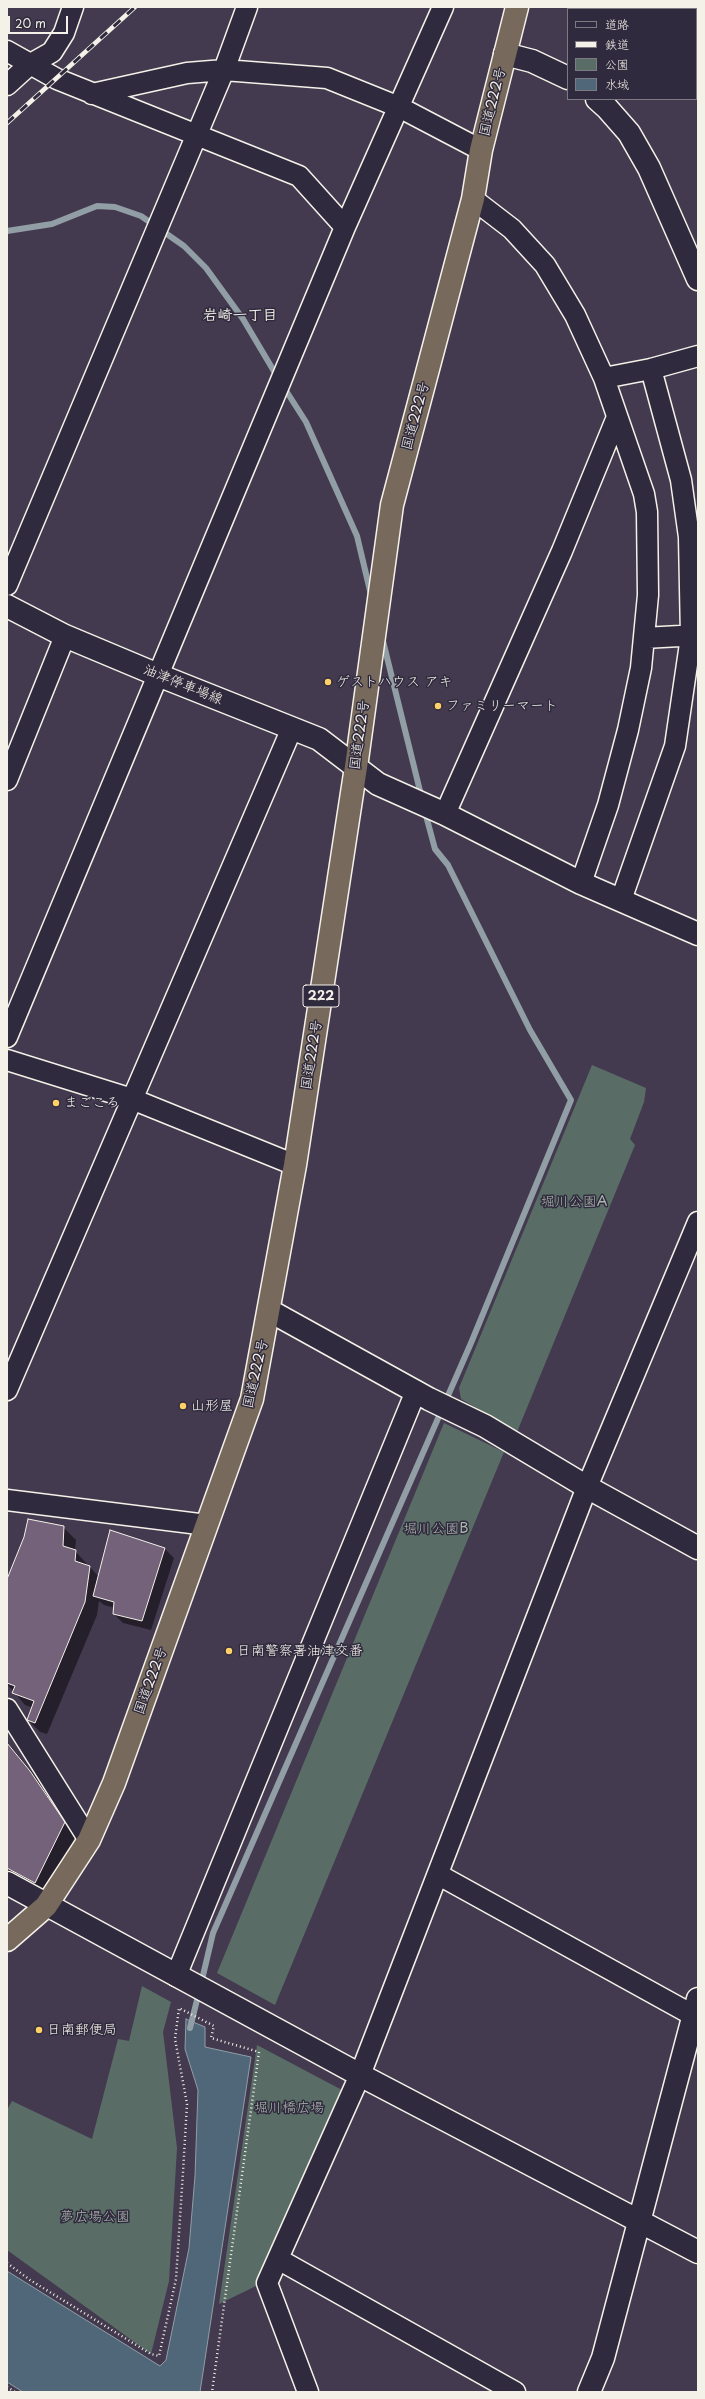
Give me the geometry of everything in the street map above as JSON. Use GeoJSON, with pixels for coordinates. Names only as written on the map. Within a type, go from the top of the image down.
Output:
{"type":"FeatureCollection","features":[{"type":"Feature","properties":{"kind":"highway","name":"国道222号"},"geometry":{"type":"LineString","coordinates":[[7,1940],[46,1906],[89,1840],[114,1783],[252,1399],[270,1311],[295,1165],[356,767],[392,505],[473,199],[481,150],[517,7]]}},
{"type":"Feature","properties":{"kind":"street"},"geometry":{"type":"LineString","coordinates":[[7,84],[29,65],[52,52],[64,33],[73,7]]}},
{"type":"Feature","properties":{"kind":"street"},"geometry":{"type":"LineString","coordinates":[[7,585],[224,70],[247,7]]}},
{"type":"Feature","properties":{"kind":"street"},"geometry":{"type":"LineString","coordinates":[[7,1037],[345,227],[443,7]]}},
{"type":"Feature","properties":{"kind":"street"},"geometry":{"type":"LineString","coordinates":[[7,52],[29,65],[92,94],[299,176],[345,227]]}},
{"type":"Feature","properties":{"kind":"street"},"geometry":{"type":"LineString","coordinates":[[505,54],[532,61],[567,78]]}},
{"type":"Feature","properties":{"kind":"street"},"geometry":{"type":"LineString","coordinates":[[92,94],[187,73],[224,70],[327,78],[399,107],[481,150]]}},
{"type":"Feature","properties":{"kind":"street"},"geometry":{"type":"LineString","coordinates":[[598,100],[629,133],[649,168],[698,279]]}},
{"type":"Feature","properties":{"kind":"street"},"geometry":{"type":"LineString","coordinates":[[473,199],[512,229],[545,265],[574,314],[604,378],[644,494],[647,512],[648,595],[641,668],[628,730],[608,805],[581,883]]}},
{"type":"Feature","properties":{"kind":"street"},"geometry":{"type":"LineString","coordinates":[[604,378],[651,369],[698,356]]}},
{"type":"Feature","properties":{"kind":"street"},"geometry":{"type":"LineString","coordinates":[[621,900],[675,746],[695,636],[690,537],[681,480],[651,369]]}},
{"type":"Feature","properties":{"kind":"street"},"geometry":{"type":"LineString","coordinates":[[445,814],[562,551],[617,417]]}},
{"type":"Feature","properties":{"kind":"street","name":"油津停車場線"},"geometry":{"type":"LineString","coordinates":[[7,606],[66,636],[158,675],[319,739],[378,784],[445,814],[581,883],[698,934]]}},
{"type":"Feature","properties":{"kind":"street"},"geometry":{"type":"LineString","coordinates":[[7,780],[66,636]]}},
{"type":"Feature","properties":{"kind":"street"},"geometry":{"type":"LineString","coordinates":[[644,638],[695,636]]}},
{"type":"Feature","properties":{"kind":"street"},"geometry":{"type":"LineString","coordinates":[[7,1390],[292,728]]}},
{"type":"Feature","properties":{"kind":"street"},"geometry":{"type":"LineString","coordinates":[[7,1060],[132,1099],[295,1165]]}},
{"type":"Feature","properties":{"kind":"street"},"geometry":{"type":"LineString","coordinates":[[308,2392],[267,2283],[360,2075],[439,1875],[587,1487],[696,1232]]}},
{"type":"Feature","properties":{"kind":"street"},"geometry":{"type":"LineString","coordinates":[[270,1311],[423,1395],[485,1426],[587,1487],[698,1548]]}},
{"type":"Feature","properties":{"kind":"street"},"geometry":{"type":"LineString","coordinates":[[181,1979],[423,1395]]}},
{"type":"Feature","properties":{"kind":"street"},"geometry":{"type":"LineString","coordinates":[[7,1500],[207,1524]]}},
{"type":"Feature","properties":{"kind":"street"},"geometry":{"type":"LineString","coordinates":[[7,1709],[89,1840]]}},
{"type":"Feature","properties":{"kind":"street"},"geometry":{"type":"LineString","coordinates":[[439,1875],[697,2011],[603,2358],[589,2392]]}},
{"type":"Feature","properties":{"kind":"street"},"geometry":{"type":"LineString","coordinates":[[7,1884],[360,2075],[698,2252]]}},
{"type":"Feature","properties":{"kind":"street"},"geometry":{"type":"LineString","coordinates":[[278,2258],[515,2392]]}},
{"type":"Feature","properties":{"kind":"path"},"geometry":{"type":"LineString","coordinates":[[7,2263],[151,2354],[159,2356],[176,2279],[182,2204],[187,2104],[175,2039],[179,2008],[214,2026],[211,2038],[260,2052],[212,2392]]}},
{"type":"Feature","properties":{"kind":"path"},"geometry":{"type":"LineString","coordinates":[[7,2387],[15,2392]]}},
{"type":"Feature","properties":{"kind":"green space","name":"堀川公園A"},"geometry":{"type":"Polygon","coordinates":[[[592,1065],[646,1088],[644,1102],[630,1139],[635,1145],[517,1432],[461,1399],[459,1388],[592,1065]]]}},
{"type":"Feature","properties":{"kind":"green space","name":"堀川公園B"},"geometry":{"type":"Polygon","coordinates":[[[444,1423],[504,1452],[275,2005],[217,1973],[444,1423]]]}},
{"type":"Feature","properties":{"kind":"green space","name":"夢広場公園"},"geometry":{"type":"Polygon","coordinates":[[[142,1986],[171,2002],[163,2032],[177,2148],[169,2281],[151,2354],[7,2250],[7,2110],[12,2101],[92,2139],[118,2039],[129,2041],[142,1986]]]}},
{"type":"Feature","properties":{"kind":"green space","name":"堀川橋広場"},"geometry":{"type":"Polygon","coordinates":[[[257,2045],[342,2090],[256,2286],[219,2304],[257,2045]]]}},
{"type":"Feature","properties":{"kind":"water"},"geometry":{"type":"Polygon","coordinates":[[[186,2019],[205,2027],[205,2047],[251,2057],[200,2392],[23,2392],[7,2382],[7,2271],[160,2366],[166,2360],[189,2248],[195,2176],[198,2090],[185,2049],[186,2019]]]}},
{"type":"Feature","properties":{"kind":"building"},"geometry":{"type":"Polygon","coordinates":[[[28,1519],[64,1526],[63,1546],[76,1550],[75,1561],[90,1566],[85,1602],[35,1723],[27,1720],[34,1701],[12,1693],[15,1686],[7,1683],[7,1579],[24,1537],[28,1519]]]}},
{"type":"Feature","properties":{"kind":"building"},"geometry":{"type":"Polygon","coordinates":[[[110,1530],[165,1548],[142,1621],[113,1614],[114,1602],[93,1596],[110,1530]]]}},
{"type":"Feature","properties":{"kind":"building"},"geometry":{"type":"Polygon","coordinates":[[[7,1743],[30,1771],[65,1822],[35,1883],[7,1868],[7,1743]]]}},
{"type":"Feature","properties":{"kind":"waterway"},"geometry":{"type":"LineString","coordinates":[[7,231],[52,224],[97,206],[115,207],[141,216],[184,246],[206,268],[243,319],[278,378]]}},
{"type":"Feature","properties":{"kind":"waterway"},"geometry":{"type":"LineString","coordinates":[[283,386],[306,422],[357,536],[371,595]]}},
{"type":"Feature","properties":{"kind":"waterway"},"geometry":{"type":"LineString","coordinates":[[382,637],[422,799]]}},
{"type":"Feature","properties":{"kind":"waterway"},"geometry":{"type":"LineString","coordinates":[[201,1984],[213,1933],[471,1343],[571,1100],[530,1030],[448,865],[435,849],[425,812]]}},
{"type":"Feature","properties":{"kind":"waterway"},"geometry":{"type":"LineString","coordinates":[[190,2028],[199,1992]]}},
{"type":"Feature","properties":{"kind":"railway"},"geometry":{"type":"LineString","coordinates":[[7,123],[135,7]]}},
{"type":"Feature","properties":{"kind":"place","name":"ゲストハウス アキ"},"geometry":{"type":"Point","coordinates":[328,682]}},
{"type":"Feature","properties":{"kind":"place","name":"ファミリーマート"},"geometry":{"type":"Point","coordinates":[438,706]}},
{"type":"Feature","properties":{"kind":"place","name":"まごころ"},"geometry":{"type":"Point","coordinates":[56,1103]}},
{"type":"Feature","properties":{"kind":"place","name":"山形屋"},"geometry":{"type":"Point","coordinates":[183,1406]}},
{"type":"Feature","properties":{"kind":"place","name":"日南警察署油津交番"},"geometry":{"type":"Point","coordinates":[229,1651]}},
{"type":"Feature","properties":{"kind":"place","name":"日南郵便局"},"geometry":{"type":"Point","coordinates":[39,2030]}},
{"type":"Feature","properties":{"kind":"district","name":"岩崎一丁目"},"geometry":{"type":"Point","coordinates":[240,316]}}]}
